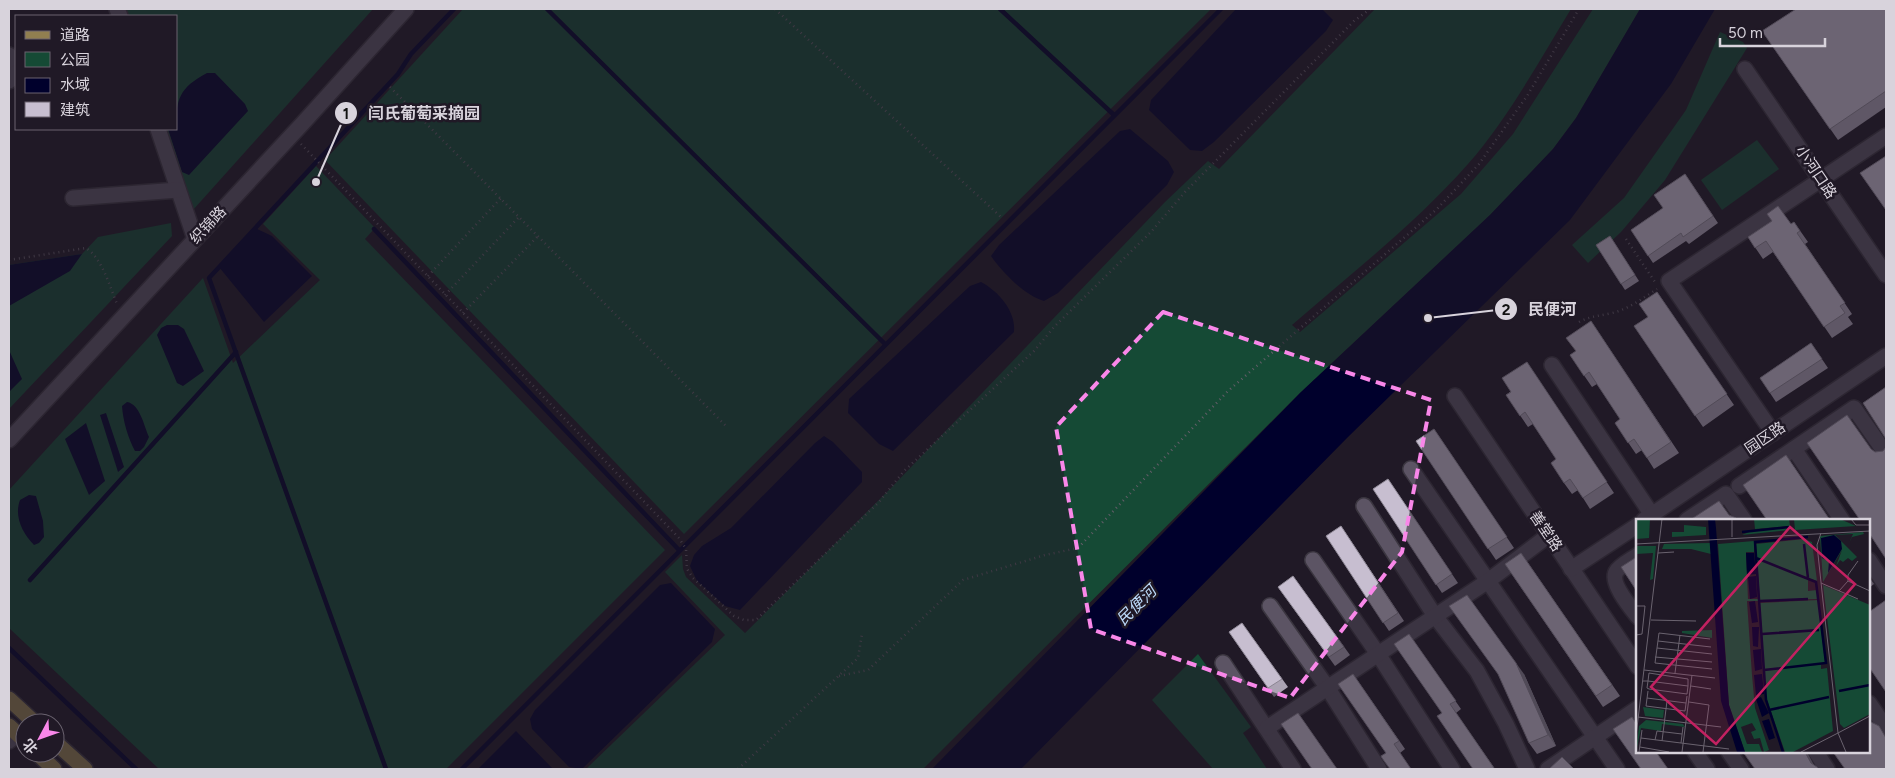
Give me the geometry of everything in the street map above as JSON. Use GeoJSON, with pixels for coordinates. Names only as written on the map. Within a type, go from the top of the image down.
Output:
{"type":"FeatureCollection","features":[{"type":"Feature","properties":{"kind":"main road"},"geometry":{"type":"LineString","coordinates":[[9,699],[24,713]]}},
{"type":"Feature","properties":{"kind":"main road"},"geometry":{"type":"LineString","coordinates":[[65,751],[85,769]]}},
{"type":"Feature","properties":{"kind":"street","name":"织锦路"},"geometry":{"type":"LineString","coordinates":[[9,440],[406,9]]}},
{"type":"Feature","properties":{"kind":"street","name":"小河口路"},"geometry":{"type":"LineString","coordinates":[[1745,68],[1886,275]]}},
{"type":"Feature","properties":{"kind":"street"},"geometry":{"type":"LineString","coordinates":[[158,130],[195,239]]}},
{"type":"Feature","properties":{"kind":"street"},"geometry":{"type":"LineString","coordinates":[[1773,433],[1664,285],[1886,136]]}},
{"type":"Feature","properties":{"kind":"street"},"geometry":{"type":"LineString","coordinates":[[73,198],[178,190]]}},
{"type":"Feature","properties":{"kind":"street","name":"园区路"},"geometry":{"type":"LineString","coordinates":[[1648,518],[1886,356]]}},
{"type":"Feature","properties":{"kind":"street"},"geometry":{"type":"LineString","coordinates":[[1552,365],[1648,518]]}},
{"type":"Feature","properties":{"kind":"street","name":"善堂路"},"geometry":{"type":"LineString","coordinates":[[1455,396],[1636,664]]}},
{"type":"Feature","properties":{"kind":"street"},"geometry":{"type":"LineString","coordinates":[[1739,486],[1854,408],[1886,454]]}},
{"type":"Feature","properties":{"kind":"street"},"geometry":{"type":"LineString","coordinates":[[1794,449],[1841,519]]}},
{"type":"Feature","properties":{"kind":"street"},"geometry":{"type":"LineString","coordinates":[[1411,469],[1617,769]]}},
{"type":"Feature","properties":{"kind":"street"},"geometry":{"type":"LineString","coordinates":[[1688,519],[1726,494],[1743,519]]}},
{"type":"Feature","properties":{"kind":"street"},"geometry":{"type":"LineString","coordinates":[[1364,506],[1434,616],[1477,671],[1506,724],[1527,769]]}},
{"type":"Feature","properties":{"kind":"street"},"geometry":{"type":"LineString","coordinates":[[1571,569],[1636,526]]}},
{"type":"Feature","properties":{"kind":"street"},"geometry":{"type":"LineString","coordinates":[[1266,728],[1488,581],[1548,535]]}},
{"type":"Feature","properties":{"kind":"street"},"geometry":{"type":"LineString","coordinates":[[1636,556],[1621,567],[1615,573],[1614,578],[1616,586],[1636,614]]}},
{"type":"Feature","properties":{"kind":"street"},"geometry":{"type":"LineString","coordinates":[[1313,560],[1378,654],[1452,769]]}},
{"type":"Feature","properties":{"kind":"street"},"geometry":{"type":"LineString","coordinates":[[1870,562],[1886,586]]}},
{"type":"Feature","properties":{"kind":"street"},"geometry":{"type":"LineString","coordinates":[[1270,606],[1327,687],[1379,769]]}},
{"type":"Feature","properties":{"kind":"street"},"geometry":{"type":"LineString","coordinates":[[1223,663],[1293,769]]}},
{"type":"Feature","properties":{"kind":"street"},"geometry":{"type":"LineString","coordinates":[[1870,704],[1886,728]]}},
{"type":"Feature","properties":{"kind":"street"},"geometry":{"type":"LineString","coordinates":[[1548,769],[1636,709]]}},
{"type":"Feature","properties":{"kind":"street"},"geometry":{"type":"LineString","coordinates":[[1696,753],[1707,769]]}},
{"type":"Feature","properties":{"kind":"street"},"geometry":{"type":"LineString","coordinates":[[1730,753],[1741,769]]}},
{"type":"Feature","properties":{"kind":"street"},"geometry":{"type":"LineString","coordinates":[[1817,753],[1828,769]]}},
{"type":"Feature","properties":{"kind":"path"},"geometry":{"type":"LineString","coordinates":[[775,9],[1001,216]]}},
{"type":"Feature","properties":{"kind":"path"},"geometry":{"type":"LineString","coordinates":[[313,157],[680,541],[686,549],[687,569],[693,578],[734,616],[744,620],[756,620],[879,502],[904,471],[1034,351],[1054,327],[1151,232],[1212,164],[1354,21],[1370,9]]}},
{"type":"Feature","properties":{"kind":"path"},"geometry":{"type":"LineString","coordinates":[[839,676],[868,670],[963,580],[1045,555],[1078,548],[1228,391],[1437,209],[1479,164],[1527,96],[1579,9]]}},
{"type":"Feature","properties":{"kind":"path"},"geometry":{"type":"LineString","coordinates":[[390,87],[728,427]]}},
{"type":"Feature","properties":{"kind":"path"},"geometry":{"type":"LineString","coordinates":[[428,276],[501,198]]}},
{"type":"Feature","properties":{"kind":"path"},"geometry":{"type":"LineString","coordinates":[[445,295],[519,217]]}},
{"type":"Feature","properties":{"kind":"path"},"geometry":{"type":"LineString","coordinates":[[463,313],[538,236]]}},
{"type":"Feature","properties":{"kind":"path"},"geometry":{"type":"LineString","coordinates":[[1578,322],[1591,316],[1612,313],[1626,308],[1664,285],[1626,239]]}},
{"type":"Feature","properties":{"kind":"path"},"geometry":{"type":"LineString","coordinates":[[9,260],[86,248],[91,251],[100,265],[123,317]]}},
{"type":"Feature","properties":{"kind":"path"},"geometry":{"type":"LineString","coordinates":[[738,769],[858,658],[862,634]]}},
{"type":"Feature","properties":{"kind":"highlighted area"},"geometry":{"type":"Polygon","coordinates":[[[1163,312],[1431,400],[1402,552],[1290,698],[1091,629],[1056,427],[1163,312]]]}},
{"type":"Feature","properties":{"kind":"green space"},"geometry":{"type":"Polygon","coordinates":[[[125,9],[373,9],[193,210],[165,130],[178,130],[178,15],[128,15],[125,9]]]}},
{"type":"Feature","properties":{"kind":"green space"},"geometry":{"type":"Polygon","coordinates":[[[463,9],[1211,9],[684,534],[325,160],[463,9]]]}},
{"type":"Feature","properties":{"kind":"green space"},"geometry":{"type":"Polygon","coordinates":[[[1375,9],[1571,9],[1510,108],[1468,164],[1427,207],[1292,325],[1300,332],[1461,194],[1513,134],[1593,9],[1640,9],[1576,118],[1553,149],[1490,215],[1300,393],[923,769],[586,769],[725,635],[665,572],[682,555],[683,569],[686,577],[745,633],[890,489],[1165,202],[1208,161],[1219,169],[1375,9]]]}},
{"type":"Feature","properties":{"kind":"green space"},"geometry":{"type":"Polygon","coordinates":[[[1720,32],[1743,42],[1747,48],[1665,180],[1621,232],[1588,263],[1572,245],[1624,198],[1686,110],[1720,32]]]}},
{"type":"Feature","properties":{"kind":"green space"},"geometry":{"type":"Polygon","coordinates":[[[1757,140],[1779,169],[1722,210],[1701,180],[1757,140]]]}},
{"type":"Feature","properties":{"kind":"green space"},"geometry":{"type":"Polygon","coordinates":[[[316,166],[375,228],[365,239],[665,550],[446,769],[159,769],[9,628],[9,490],[203,278],[233,363],[320,280],[263,224],[316,166]]]}},
{"type":"Feature","properties":{"kind":"green space"},"geometry":{"type":"Polygon","coordinates":[[[171,223],[172,236],[9,409],[9,265],[82,254],[98,237],[171,223]]]}},
{"type":"Feature","properties":{"kind":"green space"},"geometry":{"type":"Polygon","coordinates":[[[1198,654],[1251,727],[1243,733],[1267,769],[1213,769],[1152,700],[1198,654]]]}},
{"type":"Feature","properties":{"kind":"water"},"geometry":{"type":"Polygon","coordinates":[[[1236,9],[1322,9],[1333,20],[1326,31],[1214,142],[1202,151],[1190,150],[1149,110],[1151,100],[1236,9]]]}},
{"type":"Feature","properties":{"kind":"water"},"geometry":{"type":"Polygon","coordinates":[[[1640,9],[1715,9],[1671,84],[1570,220],[1348,437],[1021,769],[932,769],[1300,393],[1490,215],[1553,149],[1576,118],[1640,9]]]}},
{"type":"Feature","properties":{"kind":"water"},"geometry":{"type":"Polygon","coordinates":[[[207,73],[215,73],[245,104],[248,111],[189,175],[182,172],[168,130],[178,130],[178,102],[185,89],[207,73]]]}},
{"type":"Feature","properties":{"kind":"water"},"geometry":{"type":"Polygon","coordinates":[[[1130,129],[1168,161],[1174,172],[1167,185],[1058,293],[1044,301],[1029,294],[1008,276],[991,256],[999,245],[1120,131],[1130,129]]]}},
{"type":"Feature","properties":{"kind":"water"},"geometry":{"type":"Polygon","coordinates":[[[255,228],[272,236],[312,276],[264,322],[219,267],[255,228]]]}},
{"type":"Feature","properties":{"kind":"water"},"geometry":{"type":"Polygon","coordinates":[[[82,254],[70,271],[9,306],[9,265],[82,254]]]}},
{"type":"Feature","properties":{"kind":"water"},"geometry":{"type":"Polygon","coordinates":[[[981,282],[1005,302],[1012,317],[1014,332],[893,451],[879,444],[848,413],[849,399],[970,286],[981,282]]]}},
{"type":"Feature","properties":{"kind":"water"},"geometry":{"type":"Polygon","coordinates":[[[167,325],[178,325],[184,329],[204,371],[183,386],[177,383],[157,335],[161,328],[167,325]]]}},
{"type":"Feature","properties":{"kind":"water"},"geometry":{"type":"Polygon","coordinates":[[[9,350],[22,379],[9,392],[9,350]]]}},
{"type":"Feature","properties":{"kind":"water"},"geometry":{"type":"Polygon","coordinates":[[[127,402],[138,411],[149,437],[140,451],[135,451],[123,418],[122,406],[127,402]]]}},
{"type":"Feature","properties":{"kind":"water"},"geometry":{"type":"Polygon","coordinates":[[[106,413],[124,467],[118,472],[100,415],[106,413]]]}},
{"type":"Feature","properties":{"kind":"water"},"geometry":{"type":"Polygon","coordinates":[[[86,423],[105,481],[89,495],[65,439],[86,423]]]}},
{"type":"Feature","properties":{"kind":"water"},"geometry":{"type":"Polygon","coordinates":[[[824,436],[833,442],[862,472],[862,482],[740,610],[725,606],[697,581],[690,566],[694,555],[702,546],[731,528],[824,436]]]}},
{"type":"Feature","properties":{"kind":"water"},"geometry":{"type":"Polygon","coordinates":[[[29,495],[36,496],[43,521],[44,537],[39,543],[34,545],[20,524],[18,512],[20,500],[29,495]]]}},
{"type":"Feature","properties":{"kind":"water"},"geometry":{"type":"Polygon","coordinates":[[[671,583],[715,629],[712,642],[582,769],[569,767],[532,729],[530,719],[535,710],[660,585],[671,583]]]}},
{"type":"Feature","properties":{"kind":"water"},"geometry":{"type":"Polygon","coordinates":[[[516,731],[553,769],[478,769],[516,731]]]}},
{"type":"Feature","properties":{"kind":"building"},"geometry":{"type":"Polygon","coordinates":[[[1796,9],[1886,9],[1886,91],[1830,129],[1762,31],[1796,9]]]}},
{"type":"Feature","properties":{"kind":"building"},"geometry":{"type":"Polygon","coordinates":[[[1886,156],[1886,210],[1860,173],[1886,156]]]}},
{"type":"Feature","properties":{"kind":"building"},"geometry":{"type":"Polygon","coordinates":[[[1685,174],[1713,216],[1683,237],[1681,233],[1648,256],[1631,230],[1663,208],[1654,195],[1685,174]]]}},
{"type":"Feature","properties":{"kind":"building"},"geometry":{"type":"Polygon","coordinates":[[[1778,206],[1791,224],[1794,222],[1800,231],[1797,233],[1845,303],[1840,306],[1845,313],[1824,327],[1766,241],[1755,248],[1748,237],[1772,221],[1767,214],[1778,206]]]}},
{"type":"Feature","properties":{"kind":"building"},"geometry":{"type":"Polygon","coordinates":[[[1610,236],[1635,275],[1621,284],[1596,245],[1610,236]]]}},
{"type":"Feature","properties":{"kind":"building"},"geometry":{"type":"Polygon","coordinates":[[[1657,292],[1727,394],[1695,416],[1634,326],[1648,317],[1639,304],[1657,292]]]}},
{"type":"Feature","properties":{"kind":"building"},"geometry":{"type":"Polygon","coordinates":[[[1591,321],[1671,442],[1647,458],[1634,439],[1628,443],[1615,423],[1620,419],[1589,372],[1584,376],[1570,355],[1576,351],[1566,338],[1591,321]]]}},
{"type":"Feature","properties":{"kind":"building"},"geometry":{"type":"Polygon","coordinates":[[[1811,343],[1822,359],[1770,393],[1760,378],[1811,343]]]}},
{"type":"Feature","properties":{"kind":"building"},"geometry":{"type":"Polygon","coordinates":[[[1527,362],[1607,482],[1583,498],[1570,479],[1564,483],[1551,463],[1556,459],[1525,412],[1520,416],[1506,395],[1511,392],[1502,378],[1527,362]]]}},
{"type":"Feature","properties":{"kind":"building"},"geometry":{"type":"Polygon","coordinates":[[[1886,387],[1886,439],[1863,403],[1886,387]]]}},
{"type":"Feature","properties":{"kind":"building"},"geometry":{"type":"Polygon","coordinates":[[[1847,415],[1871,449],[1875,452],[1883,451],[1886,447],[1886,559],[1870,535],[1870,519],[1859,519],[1807,443],[1847,415]]]}},
{"type":"Feature","properties":{"kind":"building"},"geometry":{"type":"Polygon","coordinates":[[[1434,429],[1507,537],[1488,549],[1416,441],[1434,429]]]}},
{"type":"Feature","properties":{"kind":"building"},"geometry":{"type":"Polygon","coordinates":[[[1786,455],[1829,519],[1766,519],[1743,485],[1786,455]]]}},
{"type":"Feature","properties":{"kind":"building"},"geometry":{"type":"Polygon","coordinates":[[[1388,479],[1452,574],[1436,585],[1373,489],[1388,479]]]}},
{"type":"Feature","properties":{"kind":"building"},"geometry":{"type":"Polygon","coordinates":[[[1719,501],[1729,515],[1736,519],[1692,519],[1719,501]]]}},
{"type":"Feature","properties":{"kind":"building"},"geometry":{"type":"Polygon","coordinates":[[[1341,526],[1398,613],[1383,623],[1326,536],[1341,526]]]}},
{"type":"Feature","properties":{"kind":"building"},"geometry":{"type":"Polygon","coordinates":[[[1521,553],[1612,685],[1596,696],[1505,564],[1521,553]]]}},
{"type":"Feature","properties":{"kind":"building"},"geometry":{"type":"Polygon","coordinates":[[[1636,557],[1636,590],[1621,567],[1636,557]]]}},
{"type":"Feature","properties":{"kind":"building"},"geometry":{"type":"Polygon","coordinates":[[[1293,576],[1344,647],[1329,657],[1278,587],[1293,576]]]}},
{"type":"Feature","properties":{"kind":"building"},"geometry":{"type":"Polygon","coordinates":[[[1467,595],[1516,663],[1548,735],[1529,743],[1498,674],[1449,606],[1467,595]]]}},
{"type":"Feature","properties":{"kind":"building"},"geometry":{"type":"Polygon","coordinates":[[[1886,600],[1886,692],[1870,668],[1870,611],[1886,600]]]}},
{"type":"Feature","properties":{"kind":"building"},"geometry":{"type":"Polygon","coordinates":[[[1242,623],[1282,679],[1268,688],[1229,632],[1242,623]]]}},
{"type":"Feature","properties":{"kind":"building"},"geometry":{"type":"Polygon","coordinates":[[[1409,634],[1456,701],[1450,704],[1494,768],[1473,769],[1437,716],[1442,713],[1394,644],[1409,634]]]}},
{"type":"Feature","properties":{"kind":"building"},"geometry":{"type":"Polygon","coordinates":[[[1353,674],[1399,741],[1394,744],[1411,769],[1390,769],[1382,758],[1381,756],[1386,753],[1338,684],[1353,674]]]}},
{"type":"Feature","properties":{"kind":"building"},"geometry":{"type":"Polygon","coordinates":[[[1298,713],[1337,769],[1312,769],[1281,724],[1298,713]]]}},
{"type":"Feature","properties":{"kind":"building"},"geometry":{"type":"Polygon","coordinates":[[[1632,717],[1636,723],[1636,753],[1657,753],[1668,769],[1641,769],[1613,729],[1632,717]]]}},
{"type":"Feature","properties":{"kind":"building"},"geometry":{"type":"Polygon","coordinates":[[[1870,721],[1879,726],[1886,738],[1886,769],[1845,769],[1834,753],[1870,753],[1870,721]]]}},
{"type":"Feature","properties":{"kind":"building"},"geometry":{"type":"Polygon","coordinates":[[[1744,753],[1806,753],[1811,763],[1819,769],[1755,769],[1744,753]]]}},
{"type":"Feature","properties":{"kind":"building"},"geometry":{"type":"Polygon","coordinates":[[[1562,757],[1574,769],[1549,769],[1562,757]]]}},
{"type":"Feature","properties":{"kind":"waterway"},"geometry":{"type":"LineString","coordinates":[[386,769],[209,278],[398,74],[411,54],[454,9]]}},
{"type":"Feature","properties":{"kind":"waterway"},"geometry":{"type":"LineString","coordinates":[[547,9],[885,344]]}},
{"type":"Feature","properties":{"kind":"waterway"},"geometry":{"type":"LineString","coordinates":[[1000,9],[1114,115]]}},
{"type":"Feature","properties":{"kind":"waterway"},"geometry":{"type":"LineString","coordinates":[[462,769],[1221,9]]}},
{"type":"Feature","properties":{"kind":"waterway"},"geometry":{"type":"LineString","coordinates":[[374,229],[679,550]]}},
{"type":"Feature","properties":{"kind":"waterway"},"geometry":{"type":"LineString","coordinates":[[30,580],[236,352]]}},
{"type":"Feature","properties":{"kind":"waterway"},"geometry":{"type":"LineString","coordinates":[[9,648],[136,769]]}},
{"type":"Feature","properties":{"kind":"place","name":"闫氏葡萄采摘园"},"geometry":{"type":"Point","coordinates":[316,182]}},
{"type":"Feature","properties":{"kind":"place","name":"民便河"},"geometry":{"type":"Point","coordinates":[1428,318]}}]}
